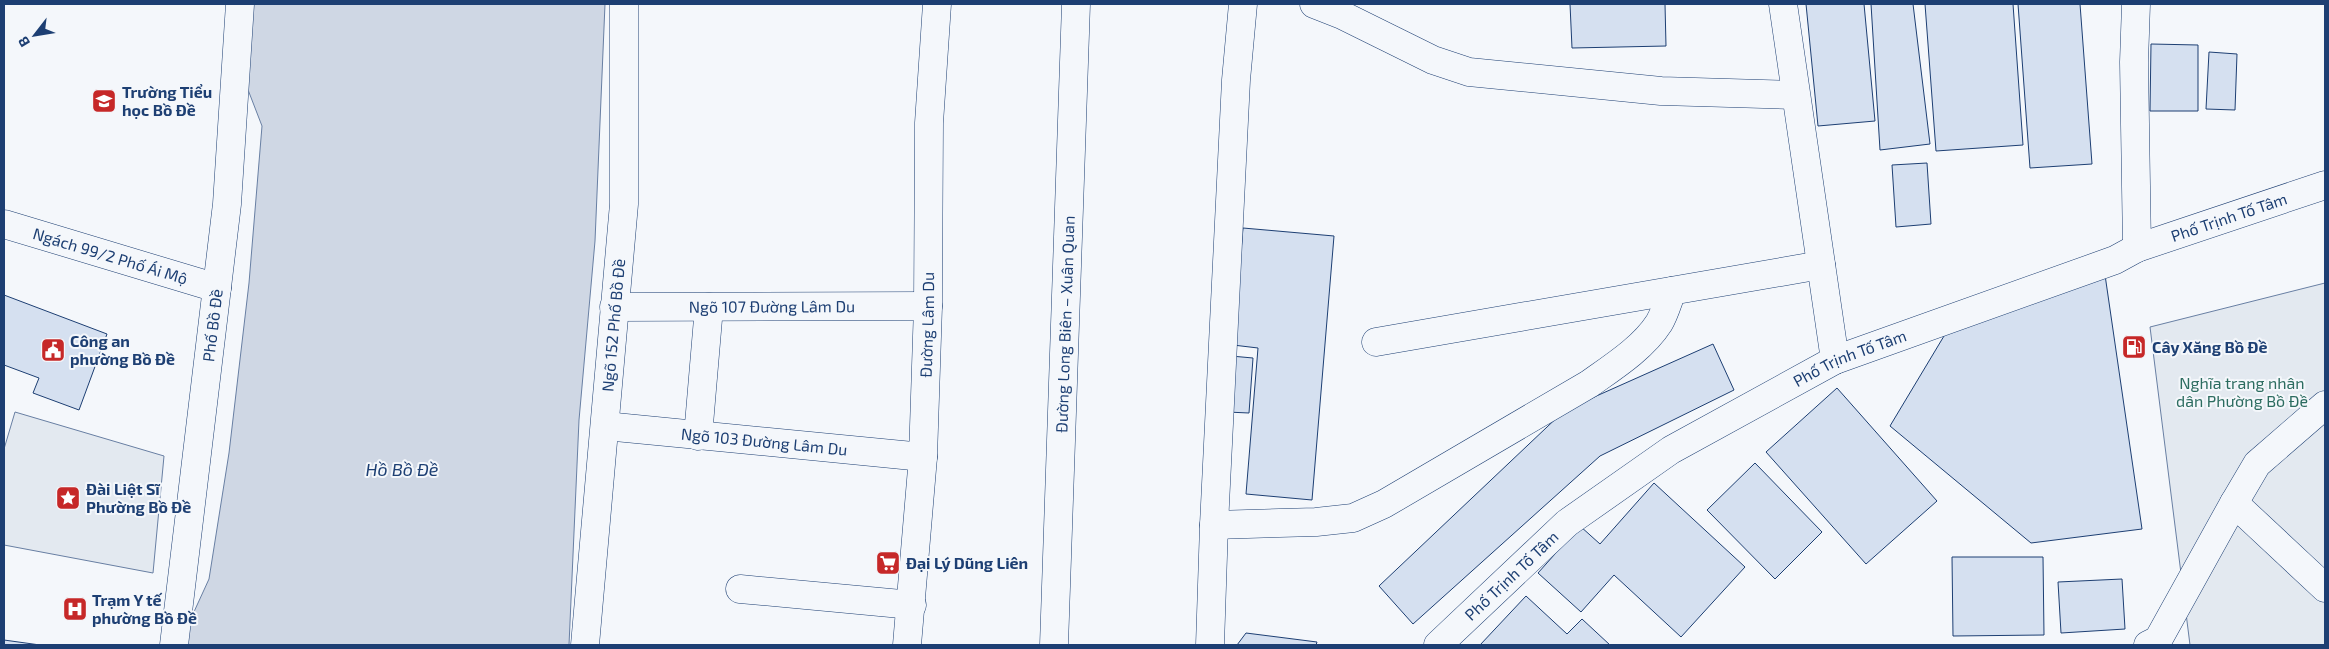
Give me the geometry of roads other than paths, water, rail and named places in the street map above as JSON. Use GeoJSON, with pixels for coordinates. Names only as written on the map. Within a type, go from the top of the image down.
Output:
{"type":"FeatureCollection","features":[{"type":"Feature","properties":{"kind":"street","name":"Phố Bồ Đề"},"geometry":{"type":"LineString","coordinates":[[174,645],[227,204],[240,4]]}},
{"type":"Feature","properties":{"kind":"street","name":"Ngõ 152 Phố Bồ Đề"},"geometry":{"type":"LineString","coordinates":[[585,645],[624,204],[624,4]]}},
{"type":"Feature","properties":{"kind":"street","name":"Đường Lâm Du"},"geometry":{"type":"LineString","coordinates":[[907,645],[912,605],[923,457],[928,306],[930,123],[937,4]]}},
{"type":"Feature","properties":{"kind":"street","name":"Đường Long Biên – Xuân Quan"},"geometry":{"type":"LineString","coordinates":[[1054,645],[1076,4]]}},
{"type":"Feature","properties":{"kind":"street"},"geometry":{"type":"LineString","coordinates":[[1210,645],[1214,525],[1236,80],[1244,4]]}},
{"type":"Feature","properties":{"kind":"street"},"geometry":{"type":"LineString","coordinates":[[1314,4],[1342,15],[1433,60],[1469,72],[1660,91],[1795,95]]}},
{"type":"Feature","properties":{"kind":"street"},"geometry":{"type":"LineString","coordinates":[[1783,4],[1835,360]]}},
{"type":"Feature","properties":{"kind":"street"},"geometry":{"type":"LineString","coordinates":[[2136,4],[2134,62],[2138,248]]}},
{"type":"Feature","properties":{"kind":"street","name":"Phố Trịnh Tố Tâm"},"geometry":{"type":"LineString","coordinates":[[1438,645],[1567,523],[1671,450],[1835,360],[2115,260],[2138,248],[2325,185]]}},
{"type":"Feature","properties":{"kind":"street","name":"Ngách 99/2 Phố Ái Mộ"},"geometry":{"type":"LineString","coordinates":[[4,224],[217,288]]}},
{"type":"Feature","properties":{"kind":"street"},"geometry":{"type":"LineString","coordinates":[[1376,342],[1821,265]]}},
{"type":"Feature","properties":{"kind":"street"},"geometry":{"type":"LineString","coordinates":[[1214,525],[1316,522],[1353,518],[1384,504],[1589,384],[1617,364],[1651,333],[1660,322],[1672,291]]}},
{"type":"Feature","properties":{"kind":"street","name":"Ngõ 107 Đường Lâm Du"},"geometry":{"type":"LineString","coordinates":[[614,307],[928,306]]}},
{"type":"Feature","properties":{"kind":"street"},"geometry":{"type":"LineString","coordinates":[[698,436],[709,307]]}},
{"type":"Feature","properties":{"kind":"street"},"geometry":{"type":"LineString","coordinates":[[2148,645],[2158,640],[2257,464],[2325,405]]}},
{"type":"Feature","properties":{"kind":"street","name":"Ngõ 103 Đường Lâm Du"},"geometry":{"type":"LineString","coordinates":[[605,426],[923,457]]}},
{"type":"Feature","properties":{"kind":"street"},"geometry":{"type":"LineString","coordinates":[[2234,503],[2325,588]]}},
{"type":"Feature","properties":{"kind":"street"},"geometry":{"type":"LineString","coordinates":[[740,589],[912,605]]}},
{"type":"Feature","properties":{"kind":"water","name":"Hồ Bồ Đề"},"geometry":{"type":"Polygon","coordinates":[[[252,4],[605,4],[595,241],[579,420],[569,645],[181,645],[182,638],[209,579],[229,453],[249,283],[262,126],[245,82],[252,4]]]}},
{"type":"Feature","properties":{"kind":"place","name":"Trường Tiểu học Bồ Đề"},"geometry":{"type":"Point","coordinates":[104,101]}},
{"type":"Feature","properties":{"kind":"place","name":"Cây Xăng Bồ Đề"},"geometry":{"type":"Point","coordinates":[2134,347]}},
{"type":"Feature","properties":{"kind":"place","name":"Công an phường Bồ Đề"},"geometry":{"type":"Point","coordinates":[53,350]}},
{"type":"Feature","properties":{"kind":"place","name":"Đài Liệt Sĩ Phường Bồ Đề"},"geometry":{"type":"Point","coordinates":[68,498]}},
{"type":"Feature","properties":{"kind":"place","name":"Đại Lý Dũng Liên"},"geometry":{"type":"Point","coordinates":[888,563]}},
{"type":"Feature","properties":{"kind":"place","name":"Trạm Y tế phường Bồ Đề"},"geometry":{"type":"Point","coordinates":[75,609]}},
{"type":"Feature","properties":{"kind":"park label","name":"Nghĩa trang nhân dân Phường Bồ Đề"},"geometry":{"type":"Point","coordinates":[2242,392]}}]}
